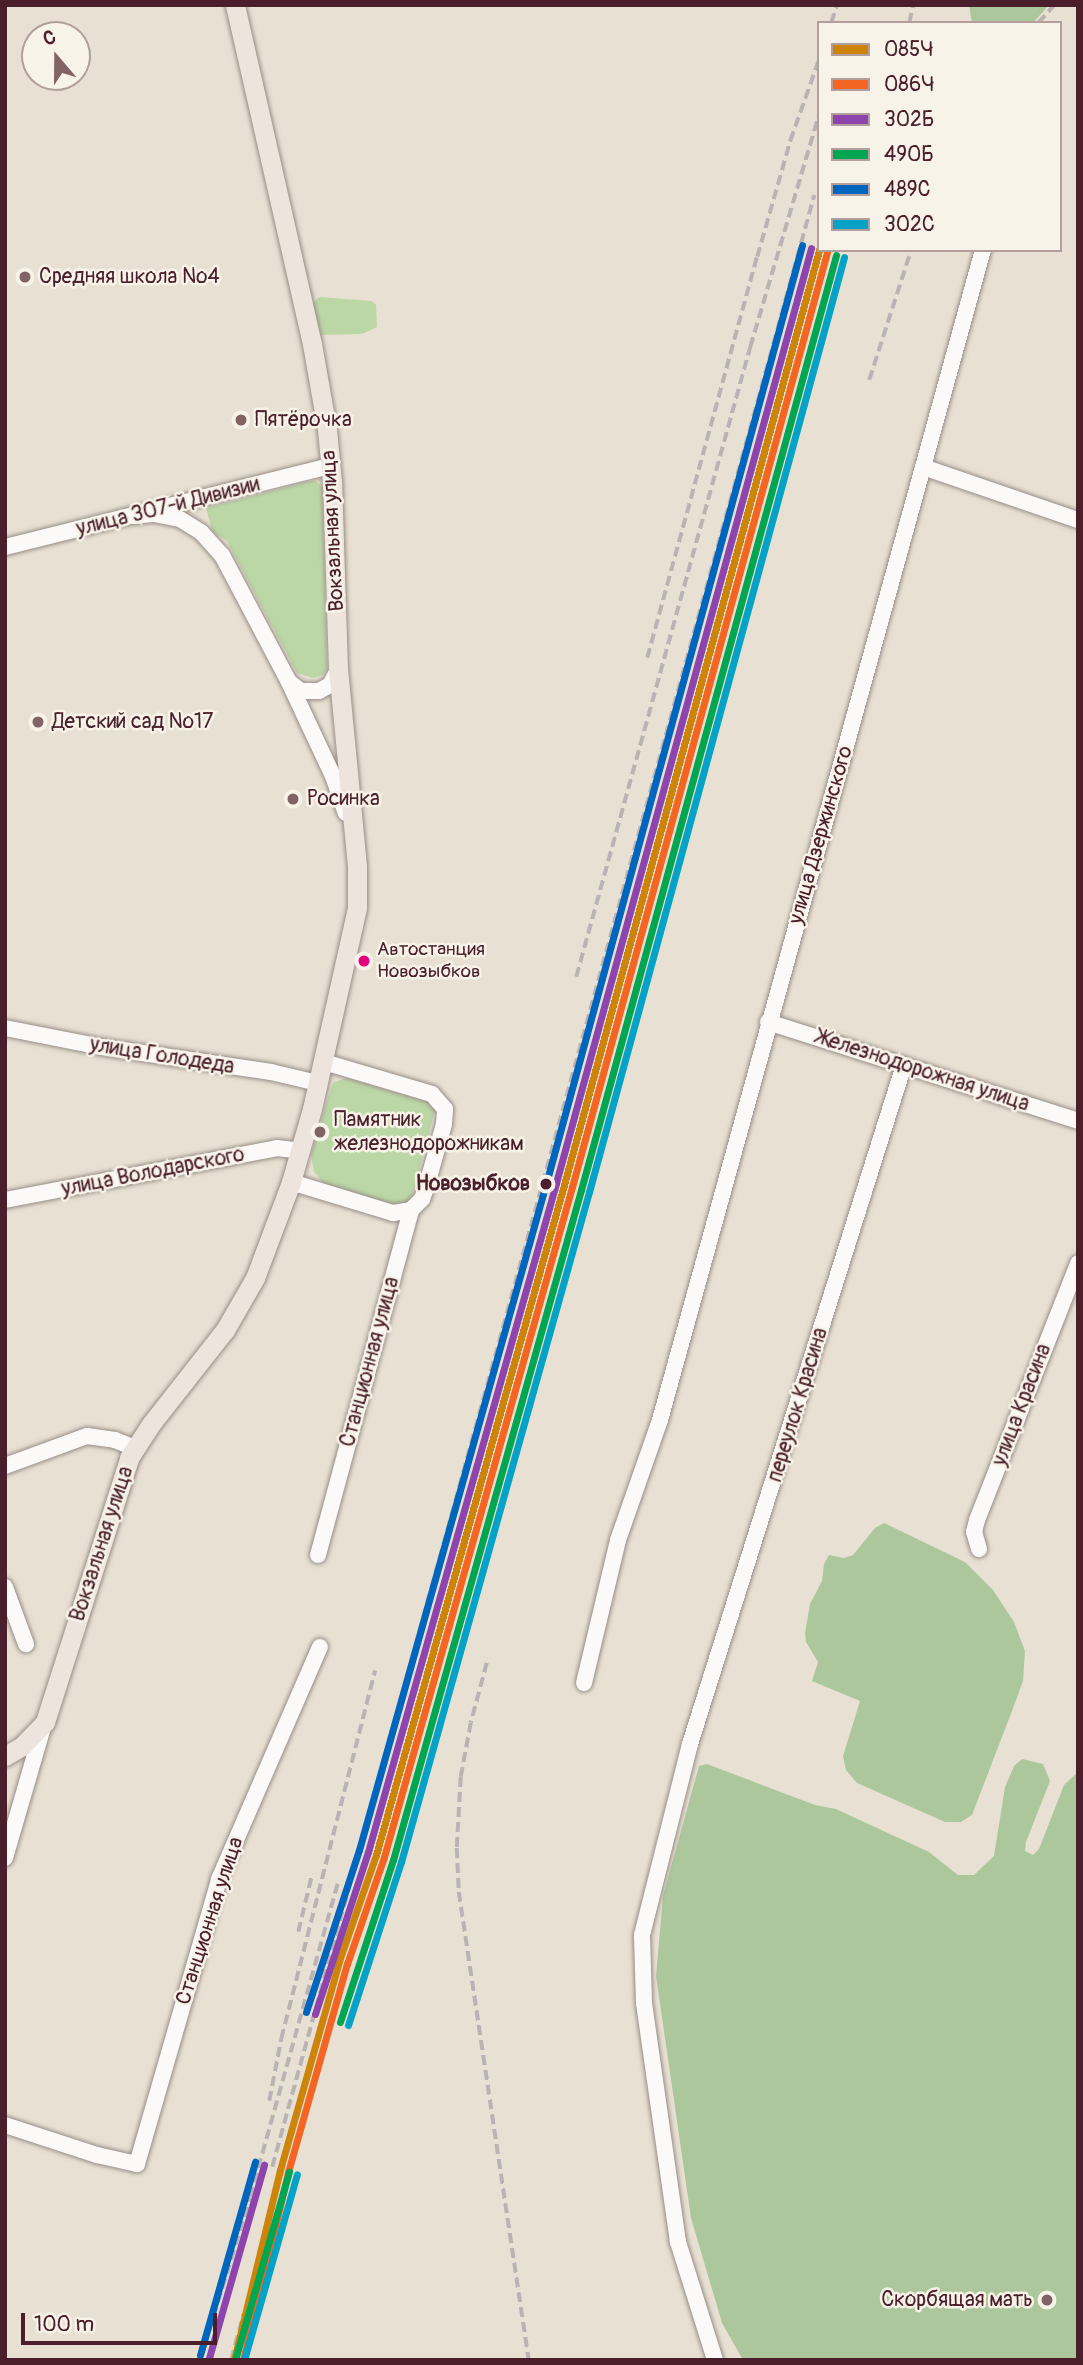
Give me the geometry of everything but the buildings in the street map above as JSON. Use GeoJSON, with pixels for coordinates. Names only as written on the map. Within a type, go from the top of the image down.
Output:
{"type":"FeatureCollection","features":[{"type":"Feature","properties":{"kind":"main road","name":"Вокзальная улица"},"geometry":{"type":"LineString","coordinates":[[45,1722],[116,1494],[135,1448],[240,1307],[268,1245],[291,1182],[324,1062],[358,908],[355,845],[338,670],[331,466],[312,344],[235,5]]}},
{"type":"Feature","properties":{"kind":"main road"},"geometry":{"type":"LineString","coordinates":[[5,1758],[22,1746],[45,1722]]}},
{"type":"Feature","properties":{"kind":"street","name":"улица Дзержинского"},"geometry":{"type":"LineString","coordinates":[[584,1683],[618,1540],[660,1420],[982,252]]}},
{"type":"Feature","properties":{"kind":"street","name":"улица 307-й Дивизии"},"geometry":{"type":"LineString","coordinates":[[5,547],[331,466]]}},
{"type":"Feature","properties":{"kind":"street"},"geometry":{"type":"LineString","coordinates":[[923,467],[1078,520]]}},
{"type":"Feature","properties":{"kind":"street"},"geometry":{"type":"LineString","coordinates":[[134,516],[153,514],[180,519],[212,543],[233,573],[288,680],[338,787],[355,845]]}},
{"type":"Feature","properties":{"kind":"street"},"geometry":{"type":"LineString","coordinates":[[288,680],[301,691],[319,691],[330,685],[338,670]]}},
{"type":"Feature","properties":{"kind":"street","name":"Железнодорожная улица"},"geometry":{"type":"LineString","coordinates":[[768,1022],[1078,1121]]}},
{"type":"Feature","properties":{"kind":"street","name":"улица Голодеда"},"geometry":{"type":"LineString","coordinates":[[5,1028],[102,1047],[271,1072],[318,1083]]}},
{"type":"Feature","properties":{"kind":"street"},"geometry":{"type":"LineString","coordinates":[[291,1182],[393,1213],[411,1210],[422,1199],[444,1124],[445,1109],[432,1094],[324,1062]]}},
{"type":"Feature","properties":{"kind":"street","name":"переулок Красина"},"geometry":{"type":"LineString","coordinates":[[715,2360],[678,2242],[641,1972],[646,1915],[690,1744],[904,1065]]}},
{"type":"Feature","properties":{"kind":"street","name":"улица Володарского"},"geometry":{"type":"LineString","coordinates":[[5,1200],[277,1148],[300,1151]]}},
{"type":"Feature","properties":{"kind":"street","name":"Станционная улица"},"geometry":{"type":"LineString","coordinates":[[318,1555],[411,1210]]}},
{"type":"Feature","properties":{"kind":"street","name":"улица Красина"},"geometry":{"type":"LineString","coordinates":[[979,1549],[974,1532],[977,1520],[1078,1263]]}},
{"type":"Feature","properties":{"kind":"street"},"geometry":{"type":"LineString","coordinates":[[5,1466],[87,1436],[115,1440],[135,1448]]}},
{"type":"Feature","properties":{"kind":"street"},"geometry":{"type":"LineString","coordinates":[[5,1587],[26,1644]]}},
{"type":"Feature","properties":{"kind":"street","name":"Станционная улица"},"geometry":{"type":"LineString","coordinates":[[5,2125],[97,2155],[137,2164],[219,1879],[320,1647]]}},
{"type":"Feature","properties":{"kind":"street","name":"Вокзальная улица"},"geometry":{"type":"LineString","coordinates":[[5,1858],[45,1722]]}},
{"type":"Feature","properties":{"kind":"street"},"geometry":{"type":"LineString","coordinates":[[5,1758],[22,1767],[27,1786]]}},
{"type":"Feature","properties":{"kind":"green space"},"geometry":{"type":"Polygon","coordinates":[[[969,5],[1049,5],[1035,21],[972,21],[969,5]]]}},
{"type":"Feature","properties":{"kind":"green space"},"geometry":{"type":"Polygon","coordinates":[[[319,297],[372,301],[376,305],[377,327],[362,334],[318,333],[312,304],[319,297]]]}},
{"type":"Feature","properties":{"kind":"green space"},"geometry":{"type":"Polygon","coordinates":[[[316,481],[322,487],[327,669],[323,675],[313,678],[297,673],[227,541],[212,531],[206,508],[316,481]]]}},
{"type":"Feature","properties":{"kind":"green space"},"geometry":{"type":"Polygon","coordinates":[[[347,1078],[428,1102],[435,1110],[411,1200],[407,1205],[396,1208],[326,1186],[314,1172],[311,1155],[331,1088],[334,1082],[347,1078]]]}},
{"type":"Feature","properties":{"kind":"green space"},"geometry":{"type":"Polygon","coordinates":[[[884,1523],[965,1562],[993,1590],[1014,1622],[1025,1651],[1023,1681],[1012,1711],[972,1815],[961,1822],[945,1822],[857,1783],[846,1770],[843,1756],[860,1701],[812,1681],[818,1662],[806,1642],[805,1633],[810,1604],[822,1581],[824,1564],[829,1555],[844,1558],[853,1555],[875,1528],[884,1523]]]}},
{"type":"Feature","properties":{"kind":"green space"},"geometry":{"type":"Polygon","coordinates":[[[1022,1759],[1043,1764],[1050,1781],[1026,1842],[1025,1851],[1033,1855],[1039,1849],[1064,1785],[1078,1772],[1078,2360],[743,2360],[722,2323],[691,2218],[656,1976],[663,1896],[699,1766],[707,1764],[815,1805],[836,1809],[929,1852],[958,1875],[974,1875],[994,1856],[1005,1787],[1014,1766],[1022,1759]]]}},
{"type":"Feature","properties":{"kind":"railway"},"geometry":{"type":"LineString","coordinates":[[832,21],[837,5]]}},
{"type":"Feature","properties":{"kind":"railway"},"geometry":{"type":"LineString","coordinates":[[909,21],[913,5]]}},
{"type":"Feature","properties":{"kind":"railway"},"geometry":{"type":"LineString","coordinates":[[1040,21],[1054,5]]}},
{"type":"Feature","properties":{"kind":"railway"},"geometry":{"type":"LineString","coordinates":[[647,658],[790,141],[817,65]]}},
{"type":"Feature","properties":{"kind":"railway"},"geometry":{"type":"LineString","coordinates":[[576,977],[750,347],[817,121]]}},
{"type":"Feature","properties":{"kind":"railway"},"geometry":{"type":"LineString","coordinates":[[272,2167],[814,195]]}},
{"type":"Feature","properties":{"kind":"railway"},"geometry":{"type":"LineString","coordinates":[[869,380],[910,252]]}},
{"type":"Feature","properties":{"kind":"railway"},"geometry":{"type":"LineString","coordinates":[[487,1663],[471,1723],[461,1777],[457,1848],[459,1892],[529,2360]]}},
{"type":"Feature","properties":{"kind":"railway"},"geometry":{"type":"LineString","coordinates":[[269,2101],[281,2039],[375,1671]]}},
{"type":"Feature","properties":{"kind":"railway"},"geometry":{"type":"LineString","coordinates":[[298,1932],[312,1874]]}},
{"type":"Feature","properties":{"kind":"railway"},"geometry":{"type":"LineString","coordinates":[[200,2360],[250,2197],[338,1882]]}},
{"type":"Feature","properties":{"kind":"railway"},"geometry":{"type":"LineString","coordinates":[[231,2360],[243,2315]]}},
{"type":"Feature","properties":{"kind":"transit line","name":"489С"},"geometry":{"type":"LineString","coordinates":[[306,2012],[359,1850],[547,1180],[802,245]]}},
{"type":"Feature","properties":{"kind":"transit line","name":"302Б"},"geometry":{"type":"LineString","coordinates":[[315,2014],[368,1852],[556,1183],[811,248]]}},
{"type":"Feature","properties":{"kind":"transit line","name":"085Ч"},"geometry":{"type":"LineString","coordinates":[[234,2360],[280,2170],[339,1961],[376,1855],[564,1185],[818,252]]}},
{"type":"Feature","properties":{"kind":"transit line","name":"086Ч"},"geometry":{"type":"LineString","coordinates":[[243,2360],[288,2172],[347,1964],[384,1857],[572,1187],[827,252]]}},
{"type":"Feature","properties":{"kind":"transit line","name":"490Б"},"geometry":{"type":"LineString","coordinates":[[340,2022],[393,1860],[581,1190],[836,255]]}},
{"type":"Feature","properties":{"kind":"transit line","name":"302С"},"geometry":{"type":"LineString","coordinates":[[348,2025],[401,1862],[589,1192],[844,257]]}},
{"type":"Feature","properties":{"kind":"transit line","name":"489С"},"geometry":{"type":"LineString","coordinates":[[200,2355],[255,2162]]}},
{"type":"Feature","properties":{"kind":"transit line","name":"302Б"},"geometry":{"type":"LineString","coordinates":[[209,2358],[264,2165]]}},
{"type":"Feature","properties":{"kind":"transit line","name":"490Б"},"geometry":{"type":"LineString","coordinates":[[235,2360],[289,2172]]}},
{"type":"Feature","properties":{"kind":"transit line","name":"302С"},"geometry":{"type":"LineString","coordinates":[[244,2360],[297,2174]]}},
{"type":"Feature","properties":{"kind":"place","name":"Средняя школа №4"},"geometry":{"type":"Point","coordinates":[25,277]}},
{"type":"Feature","properties":{"kind":"place","name":"Пятёрочка"},"geometry":{"type":"Point","coordinates":[241,420]}},
{"type":"Feature","properties":{"kind":"place","name":"Детский сад №17"},"geometry":{"type":"Point","coordinates":[38,722]}},
{"type":"Feature","properties":{"kind":"place","name":"Росинка"},"geometry":{"type":"Point","coordinates":[293,799]}},
{"type":"Feature","properties":{"kind":"place","name":"Автостанция Новозыбков"},"geometry":{"type":"Point","coordinates":[364,961]}},
{"type":"Feature","properties":{"kind":"place","name":"Памятник железнодорожникам"},"geometry":{"type":"Point","coordinates":[320,1132]}},
{"type":"Feature","properties":{"kind":"place","name":"Новозыбков"},"geometry":{"type":"Point","coordinates":[546,1184]}},
{"type":"Feature","properties":{"kind":"place","name":"Скорбящая мать"},"geometry":{"type":"Point","coordinates":[1047,2300]}}]}
